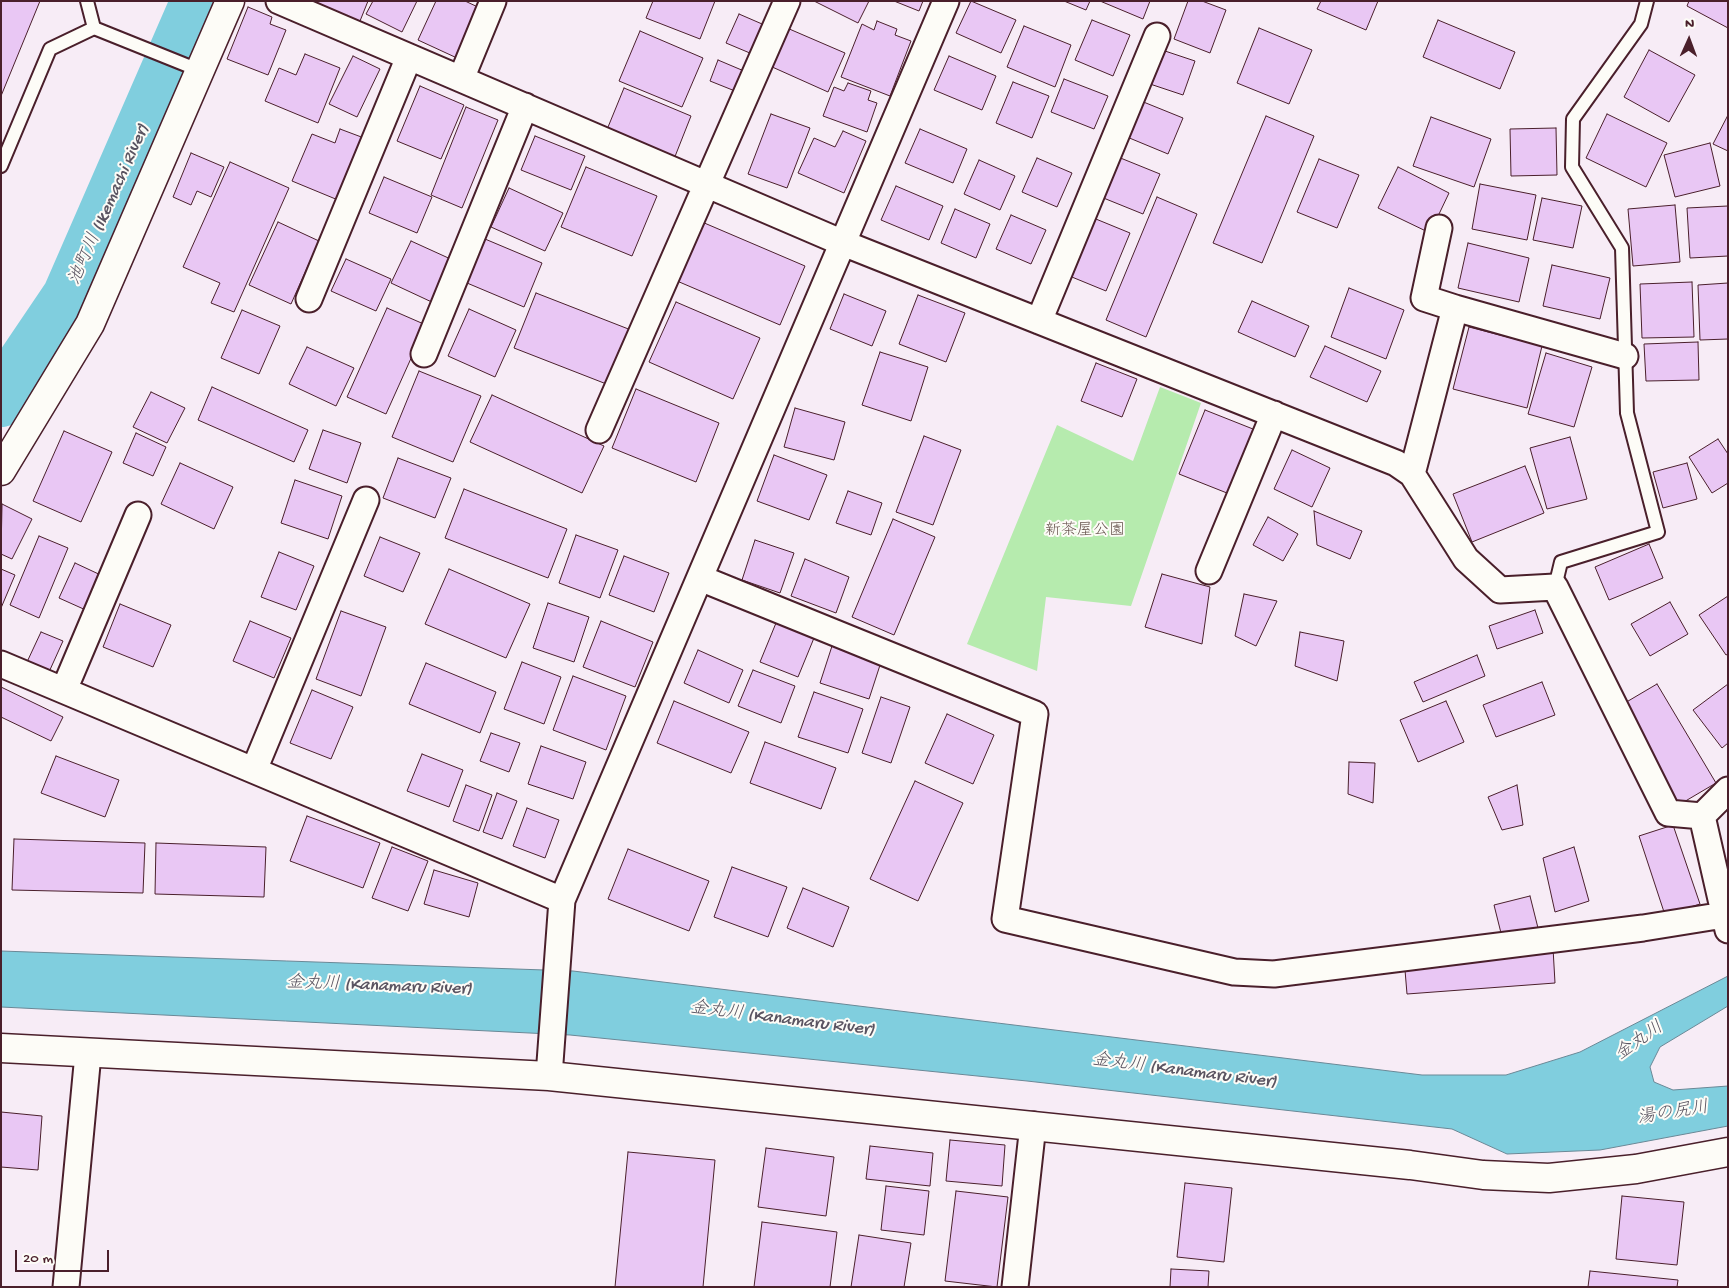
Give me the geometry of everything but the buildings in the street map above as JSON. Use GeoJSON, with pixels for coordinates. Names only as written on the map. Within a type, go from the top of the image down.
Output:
{"type":"FeatureCollection","features":[{"type":"Feature","properties":{"kind":"street"},"geometry":{"type":"LineString","coordinates":[[1,471],[90,324],[201,72],[230,1]]}},
{"type":"Feature","properties":{"kind":"street"},"geometry":{"type":"LineString","coordinates":[[279,1],[843,242],[1396,463],[1412,474],[1466,559],[1500,590],[1555,587],[1668,813],[1702,816]]}},
{"type":"Feature","properties":{"kind":"street"},"geometry":{"type":"LineString","coordinates":[[461,79],[493,1]]}},
{"type":"Feature","properties":{"kind":"street"},"geometry":{"type":"LineString","coordinates":[[599,430],[787,1]]}},
{"type":"Feature","properties":{"kind":"street"},"geometry":{"type":"LineString","coordinates":[[548,1076],[562,900],[946,1]]}},
{"type":"Feature","properties":{"kind":"street"},"geometry":{"type":"LineString","coordinates":[[1038,320],[1157,36]]}},
{"type":"Feature","properties":{"kind":"street"},"geometry":{"type":"LineString","coordinates":[[309,299],[409,57]]}},
{"type":"Feature","properties":{"kind":"street"},"geometry":{"type":"LineString","coordinates":[[424,354],[525,106]]}},
{"type":"Feature","properties":{"kind":"street"},"geometry":{"type":"LineString","coordinates":[[1439,228],[1424,298],[1625,356]]}},
{"type":"Feature","properties":{"kind":"street"},"geometry":{"type":"LineString","coordinates":[[1412,474],[1455,308]]}},
{"type":"Feature","properties":{"kind":"street"},"geometry":{"type":"LineString","coordinates":[[1210,571],[1274,414]]}},
{"type":"Feature","properties":{"kind":"street"},"geometry":{"type":"LineString","coordinates":[[254,770],[366,500]]}},
{"type":"Feature","properties":{"kind":"street"},"geometry":{"type":"LineString","coordinates":[[64,690],[138,515]]}},
{"type":"Feature","properties":{"kind":"street"},"geometry":{"type":"LineString","coordinates":[[700,578],[1035,714],[1005,919],[1234,972],[1274,974],[1643,928],[1726,922],[1702,816]]}},
{"type":"Feature","properties":{"kind":"street"},"geometry":{"type":"LineString","coordinates":[[1,664],[562,900]]}},
{"type":"Feature","properties":{"kind":"street"},"geometry":{"type":"LineString","coordinates":[[1702,816],[1728,790]]}},
{"type":"Feature","properties":{"kind":"street"},"geometry":{"type":"LineString","coordinates":[[1,1048],[88,1054],[548,1076],[1033,1125],[1400,1164],[1483,1175],[1549,1178],[1636,1169],[1728,1152]]}},
{"type":"Feature","properties":{"kind":"street"},"geometry":{"type":"LineString","coordinates":[[66,1287],[88,1054]]}},
{"type":"Feature","properties":{"kind":"street"},"geometry":{"type":"LineString","coordinates":[[1015,1287],[1033,1125]]}},
{"type":"Feature","properties":{"kind":"lane"},"geometry":{"type":"LineString","coordinates":[[87,1],[94,28]]}},
{"type":"Feature","properties":{"kind":"lane"},"geometry":{"type":"LineString","coordinates":[[1555,587],[1561,562],[1658,532],[1627,413],[1622,248],[1572,167],[1573,119],[1641,24],[1646,1]]}},
{"type":"Feature","properties":{"kind":"lane"},"geometry":{"type":"LineString","coordinates":[[1,166],[50,49],[94,28],[201,72]]}},
{"type":"Feature","properties":{"kind":"green space","name":"新茶屋公園"},"geometry":{"type":"Polygon","coordinates":[[[1160,387],[1201,403],[1131,606],[1046,597],[1037,671],[967,644],[1057,425],[1133,461],[1160,387]]]}},
{"type":"Feature","properties":{"kind":"water"},"geometry":{"type":"Polygon","coordinates":[[[1,951],[573,971],[1422,1075],[1506,1075],[1580,1052],[1728,976],[1728,1006],[1660,1047],[1650,1067],[1654,1082],[1673,1090],[1728,1086],[1728,1126],[1600,1150],[1507,1154],[1452,1129],[1027,1081],[570,1035],[1,1007],[1,951]]]}},
{"type":"Feature","properties":{"kind":"waterway","name":"池町川 (Ikemachi River)"},"geometry":{"type":"LineString","coordinates":[[1,399],[70,297],[199,1]]}},
{"type":"Feature","properties":{"kind":"water label","name":"金丸川 (Kanamaru River)"},"geometry":{"type":"Point","coordinates":[379,987]}},
{"type":"Feature","properties":{"kind":"water label","name":"金丸川 (Kanamaru River)"},"geometry":{"type":"Point","coordinates":[782,1020]}},
{"type":"Feature","properties":{"kind":"water label","name":"金丸川"},"geometry":{"type":"Point","coordinates":[1640,1042]}},
{"type":"Feature","properties":{"kind":"water label","name":"金丸川 (Kanamaru River)"},"geometry":{"type":"Point","coordinates":[1184,1072]}},
{"type":"Feature","properties":{"kind":"water label","name":"湯の尻川"},"geometry":{"type":"Point","coordinates":[1673,1114]}}]}
